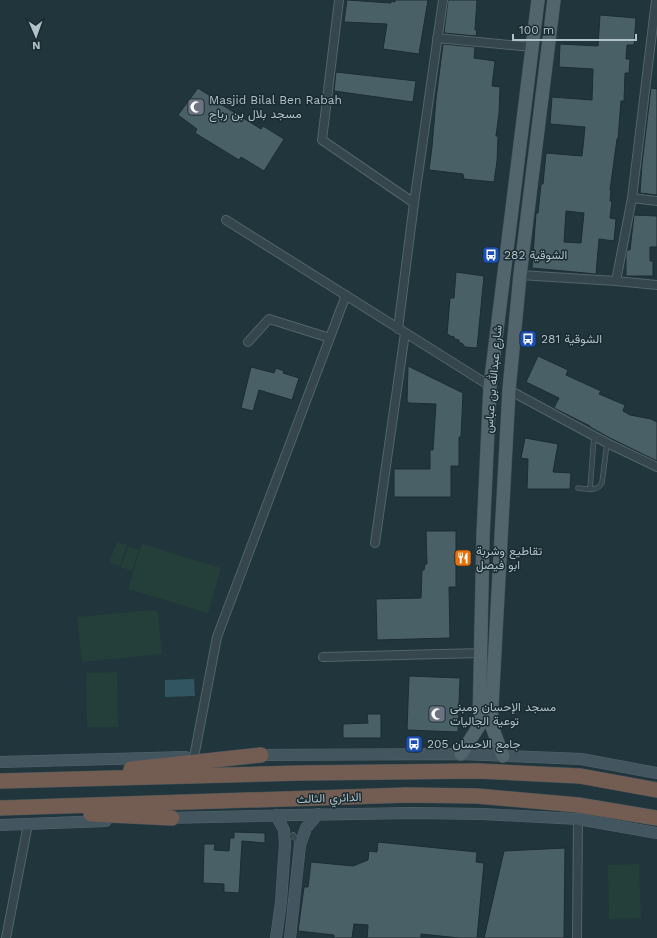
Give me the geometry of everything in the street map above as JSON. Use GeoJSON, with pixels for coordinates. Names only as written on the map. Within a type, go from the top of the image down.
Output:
{"type":"FeatureCollection","features":[{"type":"Feature","properties":{"kind":"highway"},"geometry":{"type":"LineString","coordinates":[[22,781],[261,755]]}},
{"type":"Feature","properties":{"kind":"highway","name":"الدائري الثالث"},"geometry":{"type":"LineString","coordinates":[[0,781],[300,773],[478,771],[580,776],[657,790]]}},
{"type":"Feature","properties":{"kind":"highway","name":"الدائري الثالث"},"geometry":{"type":"LineString","coordinates":[[0,808],[415,795],[477,796],[578,805],[657,818]]}},
{"type":"Feature","properties":{"kind":"highway"},"geometry":{"type":"LineString","coordinates":[[0,808],[172,818]]}},
{"type":"Feature","properties":{"kind":"main road","name":"شارع عبدالله بن عباس"},"geometry":{"type":"LineString","coordinates":[[461,754],[479,726],[483,536],[490,386],[538,0]]}},
{"type":"Feature","properties":{"kind":"main road","name":"شارع عبدالله بن عباس"},"geometry":{"type":"LineString","coordinates":[[503,756],[491,724],[509,390],[520,275],[554,0]]}},
{"type":"Feature","properties":{"kind":"main road"},"geometry":{"type":"LineString","coordinates":[[0,762],[194,756],[461,754],[581,759],[657,773]]}},
{"type":"Feature","properties":{"kind":"main road"},"geometry":{"type":"LineString","coordinates":[[0,825],[172,818],[413,813],[483,814],[578,819],[657,833]]}},
{"type":"Feature","properties":{"kind":"main road"},"geometry":{"type":"LineString","coordinates":[[290,938],[300,845],[306,828],[318,814]]}},
{"type":"Feature","properties":{"kind":"main road"},"geometry":{"type":"LineString","coordinates":[[276,815],[284,830],[281,902],[276,938]]}},
{"type":"Feature","properties":{"kind":"street"},"geometry":{"type":"LineString","coordinates":[[339,0],[322,140],[414,203]]}},
{"type":"Feature","properties":{"kind":"street"},"geometry":{"type":"LineString","coordinates":[[375,543],[401,331],[414,203],[443,0]]}},
{"type":"Feature","properties":{"kind":"street"},"geometry":{"type":"LineString","coordinates":[[616,281],[632,198],[656,0]]}},
{"type":"Feature","properties":{"kind":"street"},"geometry":{"type":"LineString","coordinates":[[437,38],[532,47]]}},
{"type":"Feature","properties":{"kind":"street"},"geometry":{"type":"LineString","coordinates":[[632,198],[657,201]]}},
{"type":"Feature","properties":{"kind":"street"},"geometry":{"type":"LineString","coordinates":[[226,220],[490,386]]}},
{"type":"Feature","properties":{"kind":"street"},"geometry":{"type":"LineString","coordinates":[[520,275],[657,285]]}},
{"type":"Feature","properties":{"kind":"street"},"geometry":{"type":"LineString","coordinates":[[194,756],[217,637],[346,295]]}},
{"type":"Feature","properties":{"kind":"street"},"geometry":{"type":"LineString","coordinates":[[248,342],[269,319],[330,338]]}},
{"type":"Feature","properties":{"kind":"street"},"geometry":{"type":"LineString","coordinates":[[509,390],[607,443],[657,467]]}},
{"type":"Feature","properties":{"kind":"street"},"geometry":{"type":"LineString","coordinates":[[323,657],[481,653]]}},
{"type":"Feature","properties":{"kind":"street"},"geometry":{"type":"LineString","coordinates":[[577,938],[578,819]]}},
{"type":"Feature","properties":{"kind":"street"},"geometry":{"type":"LineString","coordinates":[[6,938],[28,824]]}},
{"type":"Feature","properties":{"kind":"lane"},"geometry":{"type":"LineString","coordinates":[[590,489],[594,436]]}},
{"type":"Feature","properties":{"kind":"lane"},"geometry":{"type":"LineString","coordinates":[[578,488],[596,489],[602,483],[607,443]]}},
{"type":"Feature","properties":{"kind":"lane"},"geometry":{"type":"LineString","coordinates":[[284,840],[293,835],[300,845]]}},
{"type":"Feature","properties":{"kind":"green space"},"geometry":{"type":"Polygon","coordinates":[[[117,542],[127,545],[120,566],[109,563],[117,542]]]}},
{"type":"Feature","properties":{"kind":"green space"},"geometry":{"type":"Polygon","coordinates":[[[142,544],[221,568],[208,613],[128,589],[142,544]]]}},
{"type":"Feature","properties":{"kind":"green space"},"geometry":{"type":"Polygon","coordinates":[[[129,546],[139,550],[132,571],[121,567],[129,546]]]}},
{"type":"Feature","properties":{"kind":"green space"},"geometry":{"type":"Polygon","coordinates":[[[151,610],[158,612],[162,654],[82,662],[77,617],[151,610]]]}},
{"type":"Feature","properties":{"kind":"green space"},"geometry":{"type":"Polygon","coordinates":[[[117,672],[118,727],[87,727],[86,673],[117,672]]]}},
{"type":"Feature","properties":{"kind":"green space"},"geometry":{"type":"Polygon","coordinates":[[[639,864],[641,918],[609,919],[608,865],[639,864]]]}},
{"type":"Feature","properties":{"kind":"water"},"geometry":{"type":"Polygon","coordinates":[[[194,679],[195,696],[165,697],[165,680],[194,679]]]}},
{"type":"Feature","properties":{"kind":"building"},"geometry":{"type":"Polygon","coordinates":[[[347,0],[391,3],[391,1],[395,2],[395,0],[428,0],[419,54],[383,49],[387,24],[344,22],[347,0]]]}},
{"type":"Feature","properties":{"kind":"building"},"geometry":{"type":"Polygon","coordinates":[[[448,0],[477,0],[476,36],[444,33],[448,0]]]}},
{"type":"Feature","properties":{"kind":"building"},"geometry":{"type":"Polygon","coordinates":[[[600,15],[636,18],[634,45],[627,45],[626,59],[630,59],[629,73],[625,73],[624,101],[621,101],[618,139],[610,190],[610,201],[612,201],[610,218],[616,219],[614,241],[599,239],[596,274],[532,268],[536,213],[538,213],[541,184],[543,184],[546,153],[582,156],[585,127],[550,124],[552,97],[592,100],[593,69],[559,67],[560,44],[598,46],[600,15]],[[566,211],[564,242],[581,243],[584,213],[566,211]]]}},
{"type":"Feature","properties":{"kind":"building"},"geometry":{"type":"Polygon","coordinates":[[[443,44],[475,47],[474,58],[495,61],[492,86],[500,87],[496,136],[498,136],[497,161],[494,182],[464,179],[463,174],[429,170],[443,44]]]}},
{"type":"Feature","properties":{"kind":"building"},"geometry":{"type":"Polygon","coordinates":[[[336,72],[416,81],[413,102],[334,91],[336,72]]]}},
{"type":"Feature","properties":{"kind":"building"},"geometry":{"type":"Polygon","coordinates":[[[198,88],[215,99],[214,100],[261,129],[263,126],[284,139],[264,171],[241,157],[239,160],[195,133],[197,129],[178,115],[198,88]]]}},
{"type":"Feature","properties":{"kind":"building"},"geometry":{"type":"Polygon","coordinates":[[[651,88],[657,89],[657,195],[640,193],[651,88]]]}},
{"type":"Feature","properties":{"kind":"building"},"geometry":{"type":"Polygon","coordinates":[[[634,215],[657,216],[657,247],[650,247],[650,261],[653,261],[653,276],[626,276],[626,256],[627,250],[630,250],[634,215]]]}},
{"type":"Feature","properties":{"kind":"building"},"geometry":{"type":"Polygon","coordinates":[[[456,272],[484,276],[477,348],[465,347],[453,336],[450,337],[450,335],[447,335],[450,298],[454,298],[456,272]]]}},
{"type":"Feature","properties":{"kind":"building"},"geometry":{"type":"Polygon","coordinates":[[[538,356],[568,370],[566,375],[601,391],[599,394],[625,405],[623,411],[630,415],[651,419],[657,422],[657,461],[554,408],[559,398],[526,382],[538,356]]]}},
{"type":"Feature","properties":{"kind":"building"},"geometry":{"type":"Polygon","coordinates":[[[408,366],[463,393],[461,437],[459,437],[459,466],[451,466],[451,497],[394,497],[394,469],[430,469],[430,450],[433,450],[436,404],[409,403],[407,401],[408,366]]]}},
{"type":"Feature","properties":{"kind":"building"},"geometry":{"type":"Polygon","coordinates":[[[251,367],[274,373],[276,368],[284,371],[283,373],[299,378],[292,400],[259,390],[253,411],[241,408],[251,367]]]}},
{"type":"Feature","properties":{"kind":"building"},"geometry":{"type":"Polygon","coordinates":[[[525,438],[558,444],[553,472],[571,473],[570,489],[527,489],[528,459],[521,458],[525,438]]]}},
{"type":"Feature","properties":{"kind":"building"},"geometry":{"type":"Polygon","coordinates":[[[426,531],[456,531],[456,587],[449,587],[450,638],[377,640],[376,599],[421,598],[422,570],[424,570],[425,564],[427,564],[426,531]]]}},
{"type":"Feature","properties":{"kind":"building"},"geometry":{"type":"Polygon","coordinates":[[[409,676],[460,678],[458,732],[407,730],[409,676]]]}},
{"type":"Feature","properties":{"kind":"building"},"geometry":{"type":"Polygon","coordinates":[[[367,714],[381,714],[381,738],[343,738],[343,724],[368,723],[367,714]]]}},
{"type":"Feature","properties":{"kind":"building"},"geometry":{"type":"Polygon","coordinates":[[[234,832],[265,833],[265,843],[242,841],[239,893],[224,892],[224,884],[203,883],[204,844],[215,844],[214,850],[229,851],[230,838],[234,838],[234,832]]]}},
{"type":"Feature","properties":{"kind":"building"},"geometry":{"type":"Polygon","coordinates":[[[378,842],[477,852],[476,862],[484,863],[477,938],[459,938],[421,934],[421,938],[367,938],[368,925],[354,924],[352,938],[334,938],[334,935],[298,931],[304,887],[308,887],[311,862],[353,866],[368,860],[369,851],[377,852],[378,842]]]}},
{"type":"Feature","properties":{"kind":"building"},"geometry":{"type":"Polygon","coordinates":[[[565,848],[564,938],[484,938],[504,851],[565,848]]]}},
{"type":"Feature","properties":{"kind":"place","name":"Masjid Bilal Ben Rabah مسجد بلال بن رباح"},"geometry":{"type":"Point","coordinates":[196,107]}},
{"type":"Feature","properties":{"kind":"place","name":"الشوقية 282"},"geometry":{"type":"Point","coordinates":[491,255]}},
{"type":"Feature","properties":{"kind":"place","name":"الشوقية 281"},"geometry":{"type":"Point","coordinates":[528,339]}},
{"type":"Feature","properties":{"kind":"place","name":"تقاطيع وشربة ابو فيصل"},"geometry":{"type":"Point","coordinates":[463,558]}},
{"type":"Feature","properties":{"kind":"place","name":"مسجد الإحسان ومبنى توعية الجاليات"},"geometry":{"type":"Point","coordinates":[437,714]}},
{"type":"Feature","properties":{"kind":"place","name":"جامع الاحسان 205"},"geometry":{"type":"Point","coordinates":[414,744]}}]}
